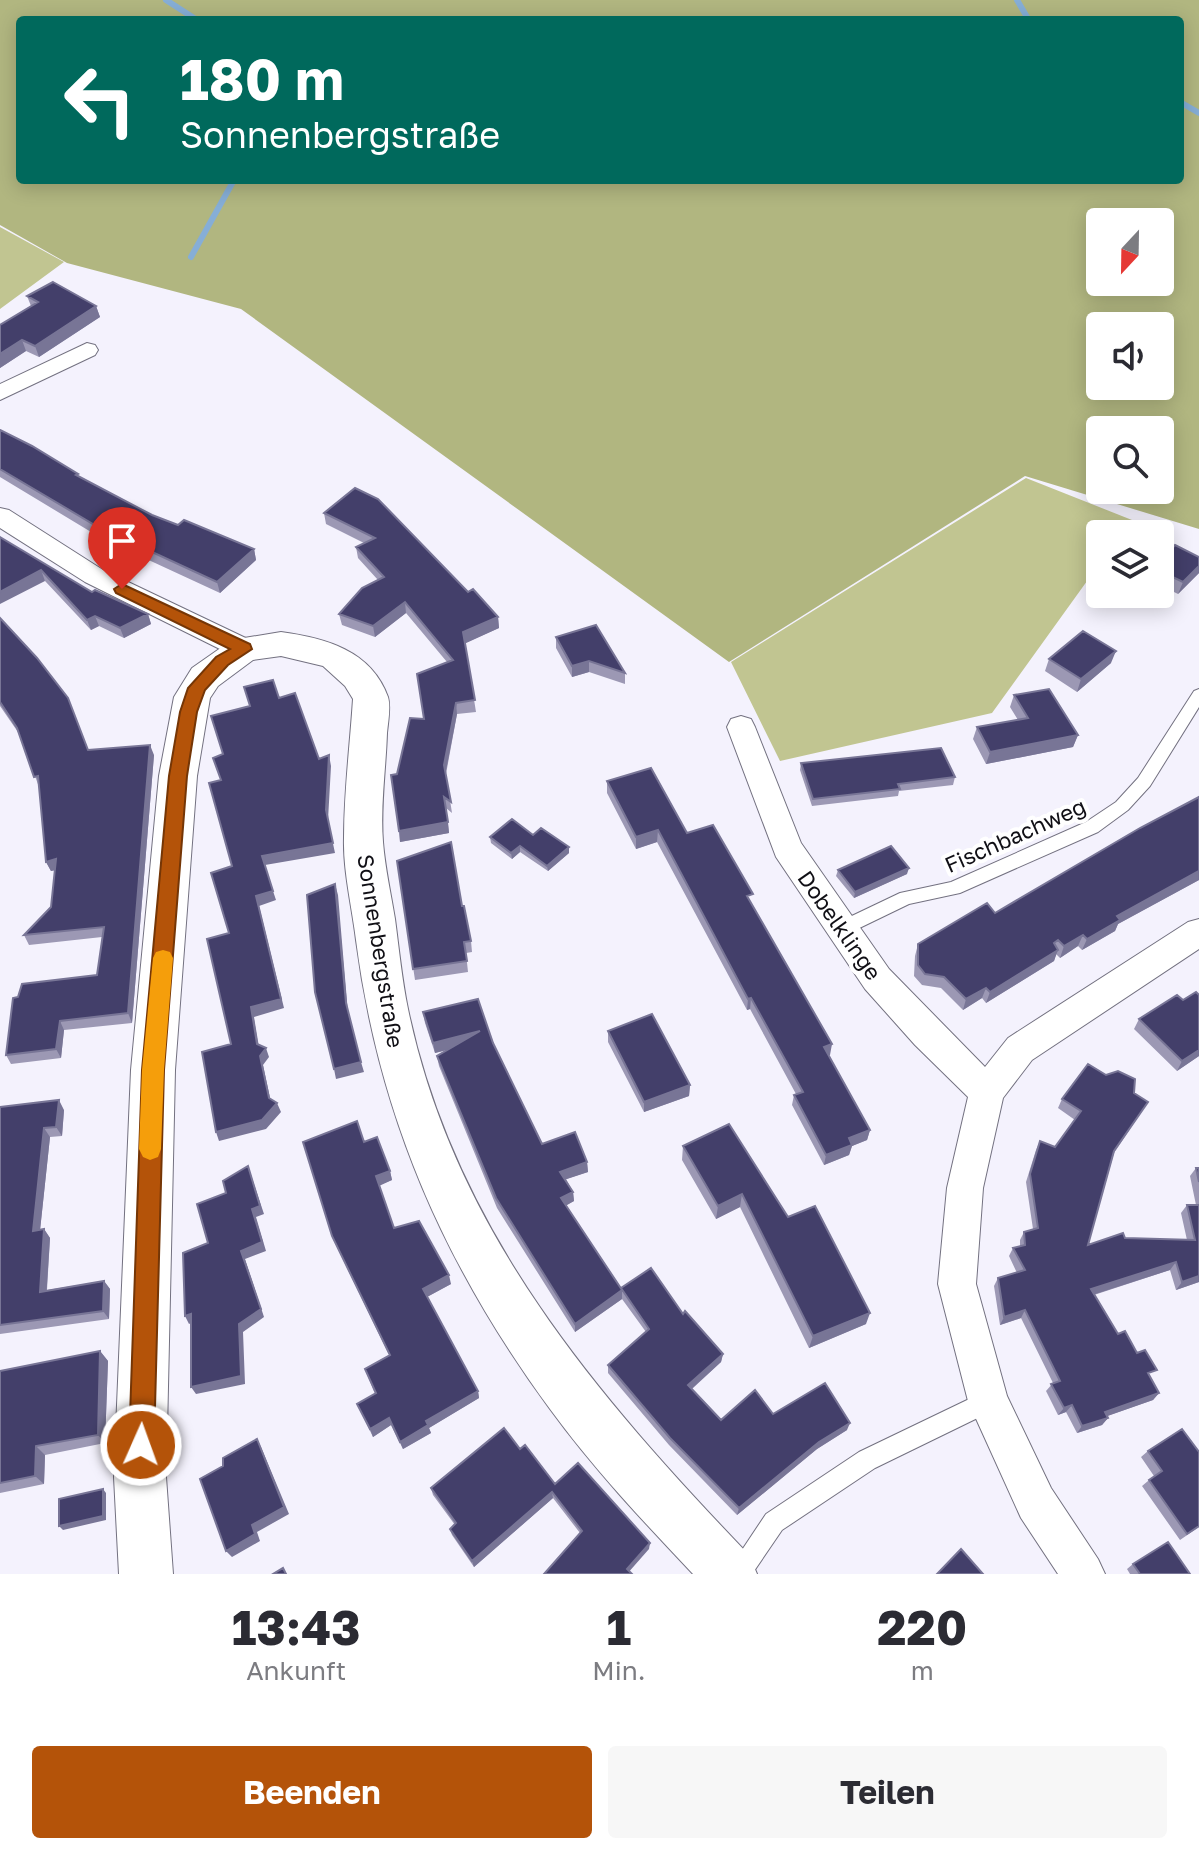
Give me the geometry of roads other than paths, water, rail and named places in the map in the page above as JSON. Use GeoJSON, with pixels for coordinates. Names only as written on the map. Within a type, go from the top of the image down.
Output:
{"type":"FeatureCollection","features":[{"type":"Feature","properties":{"kind":"street"},"geometry":{"type":"LineString","coordinates":[[0,393],[87,350]]}},
{"type":"Feature","properties":{"kind":"street"},"geometry":{"type":"LineString","coordinates":[[0,516],[94,576],[244,649]]}},
{"type":"Feature","properties":{"kind":"street","name":"Sonnenbergstraße"},"geometry":{"type":"LineString","coordinates":[[244,649],[281,644],[322,652],[345,665],[366,689],[372,711],[363,840],[387,1010],[417,1119],[442,1182],[476,1250],[538,1350],[570,1394],[634,1472],[730,1574]]}},
{"type":"Feature","properties":{"kind":"street"},"geometry":{"type":"LineString","coordinates":[[146,1574],[140,1477],[153,1070],[178,776],[189,712],[197,688],[222,661],[244,649]]}},
{"type":"Feature","properties":{"kind":"street","name":"Dobelklinge"},"geometry":{"type":"LineString","coordinates":[[741,727],[787,848],[841,929],[887,990],[987,1092]]}},
{"type":"Feature","properties":{"kind":"street"},"geometry":{"type":"LineString","coordinates":[[1083,1574],[1036,1503],[988,1401],[957,1284],[965,1188],[987,1092],[1020,1049],[1199,932]]}},
{"type":"Feature","properties":{"kind":"lane","name":"Fischbachweg"},"geometry":{"type":"LineString","coordinates":[[841,929],[906,898],[954,888],[1092,827],[1122,806],[1144,782],[1199,695]]}},
{"type":"Feature","properties":{"kind":"lane"},"geometry":{"type":"LineString","coordinates":[[738,1574],[774,1522],[867,1460],[988,1401]]}},
{"type":"Feature","properties":{"kind":"waterway","name":"Dobelklinge"},"geometry":{"type":"LineString","coordinates":[[166,0],[191,16]]}},
{"type":"Feature","properties":{"kind":"waterway"},"geometry":{"type":"LineString","coordinates":[[1017,0],[1026,16]]}},
{"type":"Feature","properties":{"kind":"waterway"},"geometry":{"type":"LineString","coordinates":[[1184,104],[1199,113]]}},
{"type":"Feature","properties":{"kind":"waterway","name":"Dobelklinge"},"geometry":{"type":"LineString","coordinates":[[191,257],[232,184]]}}]}
